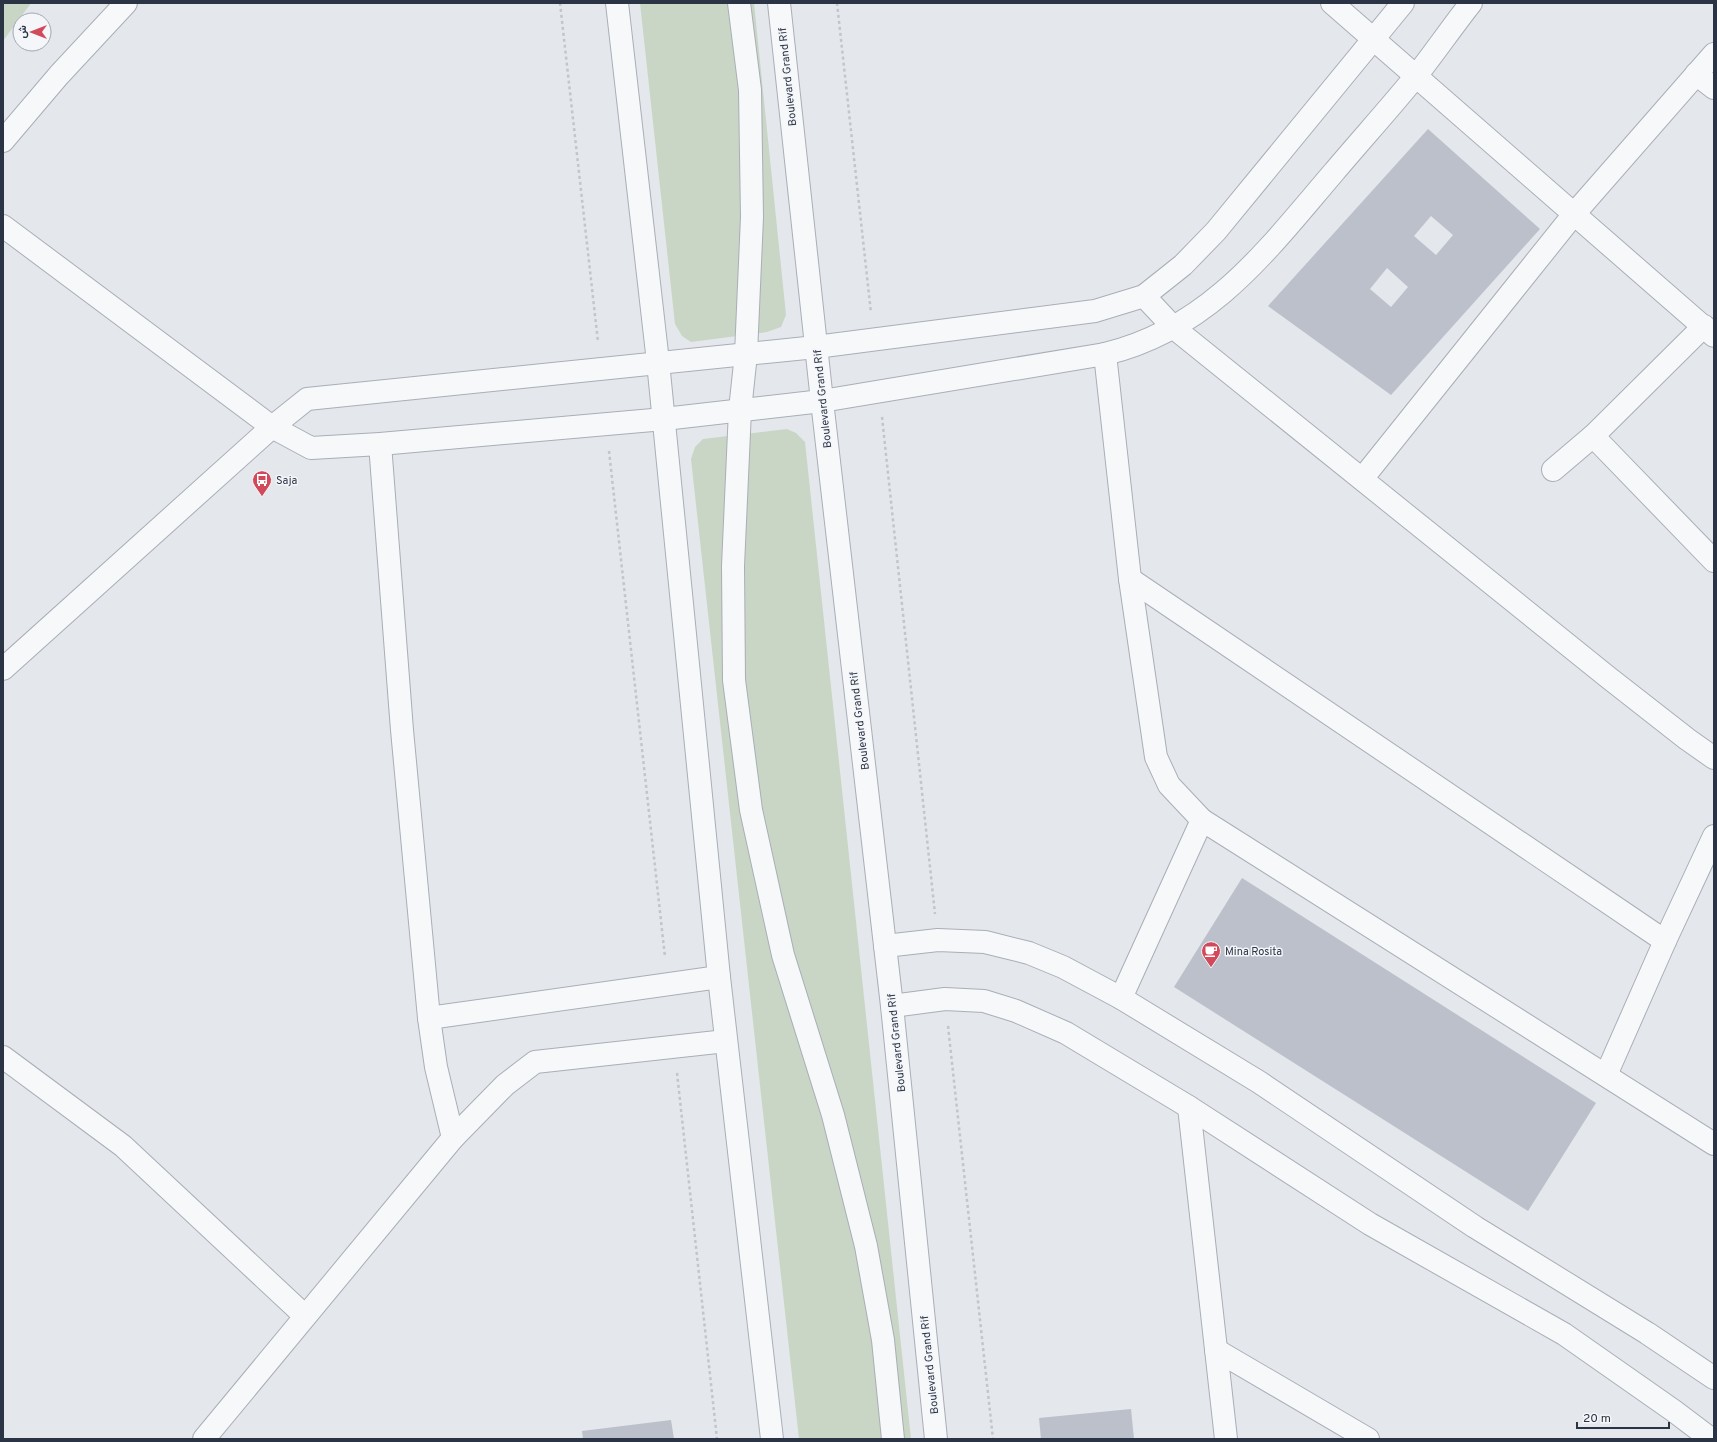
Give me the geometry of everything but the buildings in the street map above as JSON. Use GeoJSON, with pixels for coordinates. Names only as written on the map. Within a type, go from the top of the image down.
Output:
{"type":"FeatureCollection","features":[{"type":"Feature","properties":{"kind":"street"},"geometry":{"type":"LineString","coordinates":[[3,141],[59,75],[126,3]]}},
{"type":"Feature","properties":{"kind":"street"},"geometry":{"type":"LineString","coordinates":[[617,3],[664,419],[719,977],[772,1439]]}},
{"type":"Feature","properties":{"kind":"street"},"geometry":{"type":"LineString","coordinates":[[739,3],[750,98],[752,217],[746,354],[740,410],[732,566],[734,680],[751,810],[783,955],[833,1116],[866,1246],[883,1340],[893,1439]]}},
{"type":"Feature","properties":{"kind":"street","name":"Boulevard Grand Rif"},"geometry":{"type":"LineString","coordinates":[[779,3],[822,401],[892,1006],[936,1439]]}},
{"type":"Feature","properties":{"kind":"street"},"geometry":{"type":"LineString","coordinates":[[1332,3],[1709,331],[1593,436],[1553,470]]}},
{"type":"Feature","properties":{"kind":"street"},"geometry":{"type":"LineString","coordinates":[[3,669],[272,427],[307,399],[874,340],[1095,311],[1144,296],[1183,265],[1216,231],[1374,41],[1403,3]]}},
{"type":"Feature","properties":{"kind":"street"},"geometry":{"type":"LineString","coordinates":[[3,226],[272,427],[311,448],[380,444],[664,419],[822,401],[1105,354],[1138,345],[1174,328],[1215,300],[1256,264],[1416,75],[1470,3]]}},
{"type":"Feature","properties":{"kind":"street"},"geometry":{"type":"LineString","coordinates":[[1362,479],[1574,214],[1714,54]]}},
{"type":"Feature","properties":{"kind":"street"},"geometry":{"type":"LineString","coordinates":[[1696,74],[1714,88]]}},
{"type":"Feature","properties":{"kind":"street"},"geometry":{"type":"LineString","coordinates":[[1144,296],[1174,328],[1681,735],[1714,758]]}},
{"type":"Feature","properties":{"kind":"street"},"geometry":{"type":"LineString","coordinates":[[1105,354],[1130,579],[1156,757],[1169,785],[1202,820],[1606,1074],[1714,1144]]}},
{"type":"Feature","properties":{"kind":"street"},"geometry":{"type":"LineString","coordinates":[[1593,436],[1714,561]]}},
{"type":"Feature","properties":{"kind":"street"},"geometry":{"type":"LineString","coordinates":[[380,444],[402,730],[429,1018],[436,1067],[453,1138]]}},
{"type":"Feature","properties":{"kind":"street"},"geometry":{"type":"LineString","coordinates":[[1130,579],[1665,941]]}},
{"type":"Feature","properties":{"kind":"street"},"geometry":{"type":"LineString","coordinates":[[1121,998],[1202,820]]}},
{"type":"Feature","properties":{"kind":"street"},"geometry":{"type":"LineString","coordinates":[[1606,1074],[1665,941],[1714,836]]}},
{"type":"Feature","properties":{"kind":"street"},"geometry":{"type":"LineString","coordinates":[[885,946],[938,940],[985,942],[1029,952],[1063,967],[1121,998],[1259,1082],[1475,1227],[1647,1333],[1714,1378]]}},
{"type":"Feature","properties":{"kind":"street"},"geometry":{"type":"LineString","coordinates":[[429,1018],[719,977]]}},
{"type":"Feature","properties":{"kind":"street"},"geometry":{"type":"LineString","coordinates":[[892,1006],[945,999],[984,1001],[1016,1011],[1066,1033],[1189,1107],[1370,1224],[1564,1334],[1674,1410],[1711,1439]]}},
{"type":"Feature","properties":{"kind":"street"},"geometry":{"type":"LineString","coordinates":[[204,1439],[453,1138],[505,1085],[535,1062],[726,1041]]}},
{"type":"Feature","properties":{"kind":"street"},"geometry":{"type":"LineString","coordinates":[[3,1057],[122,1146],[305,1316]]}},
{"type":"Feature","properties":{"kind":"street"},"geometry":{"type":"LineString","coordinates":[[1189,1107],[1226,1439]]}},
{"type":"Feature","properties":{"kind":"street"},"geometry":{"type":"LineString","coordinates":[[1216,1350],[1368,1439]]}},
{"type":"Feature","properties":{"kind":"path"},"geometry":{"type":"LineString","coordinates":[[560,3],[601,368]]}},
{"type":"Feature","properties":{"kind":"path"},"geometry":{"type":"LineString","coordinates":[[837,3],[874,340]]}},
{"type":"Feature","properties":{"kind":"path"},"geometry":{"type":"LineString","coordinates":[[880,391],[938,940]]}},
{"type":"Feature","properties":{"kind":"path"},"geometry":{"type":"LineString","coordinates":[[606,424],[668,984]]}},
{"type":"Feature","properties":{"kind":"path"},"geometry":{"type":"LineString","coordinates":[[945,999],[992,1439]]}},
{"type":"Feature","properties":{"kind":"path"},"geometry":{"type":"LineString","coordinates":[[674,1046],[717,1439]]}},
{"type":"Feature","properties":{"kind":"green space"},"geometry":{"type":"Polygon","coordinates":[[[3,3],[31,3],[24,12],[12,12],[12,29],[3,41],[3,3]]]}},
{"type":"Feature","properties":{"kind":"green space"},"geometry":{"type":"Polygon","coordinates":[[[640,3],[754,3],[786,315],[781,327],[767,332],[691,342],[682,336],[675,324],[640,3]]]}},
{"type":"Feature","properties":{"kind":"green space"},"geometry":{"type":"Polygon","coordinates":[[[787,429],[796,433],[805,442],[911,1439],[799,1439],[691,459],[695,447],[703,439],[787,429]]]}},
{"type":"Feature","properties":{"kind":"place","name":"Saja"},"geometry":{"type":"Point","coordinates":[262,497]}},
{"type":"Feature","properties":{"kind":"place","name":"Mina Rosita"},"geometry":{"type":"Point","coordinates":[1211,968]}}]}
